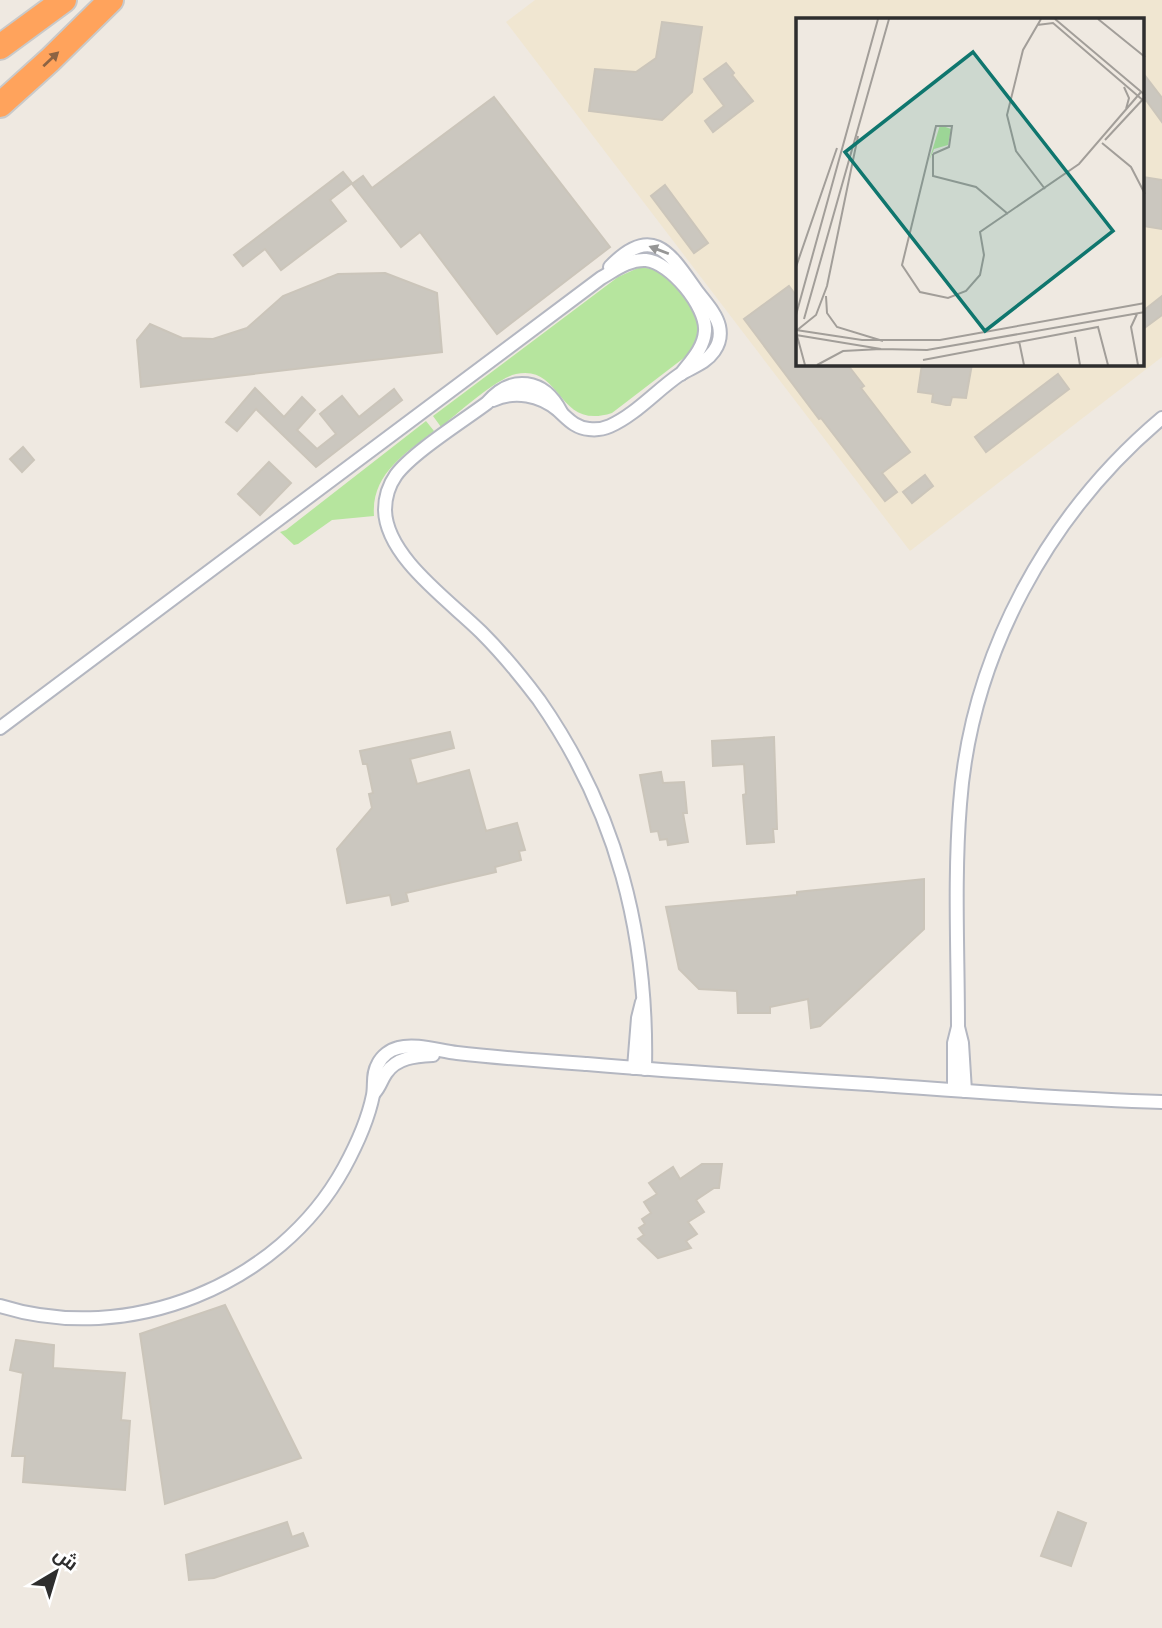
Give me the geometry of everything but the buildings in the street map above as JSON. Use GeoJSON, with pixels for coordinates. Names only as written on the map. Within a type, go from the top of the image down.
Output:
{"type":"FeatureCollection","features":[{"type":"Feature","properties":{"kind":"highway"},"geometry":{"type":"LineString","coordinates":[[0,47],[64,0]]}},
{"type":"Feature","properties":{"kind":"highway"},"geometry":{"type":"LineString","coordinates":[[0,105],[50,61],[111,0]]}},
{"type":"Feature","properties":{"kind":"street"},"geometry":{"type":"LineString","coordinates":[[0,728],[601,278],[627,252],[643,246],[660,248],[672,256],[690,289],[716,318],[719,339],[712,354],[607,428],[597,430],[576,426],[545,391],[520,384],[507,386],[408,463],[396,475],[388,491],[385,507],[393,540],[416,569],[481,632],[518,673],[563,736],[584,774],[602,814],[627,889],[635,928],[642,1002],[638,1018],[640,1069]]}},
{"type":"Feature","properties":{"kind":"street"},"geometry":{"type":"LineString","coordinates":[[959,1091],[954,1043],[958,1027],[957,856],[960,802],[967,749],[984,684],[997,646],[1019,597],[1045,550],[1076,506],[1111,466],[1162,418]]}},
{"type":"Feature","properties":{"kind":"street"},"geometry":{"type":"LineString","coordinates":[[0,1306],[36,1315],[66,1318],[129,1316],[189,1300],[226,1282],[291,1235],[328,1193],[355,1145],[373,1093],[374,1072],[378,1063],[390,1051],[407,1046],[453,1053],[640,1069],[1162,1102]]}},
{"type":"Feature","properties":{"kind":"shaded area"},"geometry":{"type":"Polygon","coordinates":[[[535,0],[1162,0],[1162,357],[910,551],[506,22],[535,0]]]}},
{"type":"Feature","properties":{"kind":"green space"},"geometry":{"type":"Polygon","coordinates":[[[638,268],[655,269],[665,274],[690,306],[698,327],[689,354],[612,413],[594,416],[580,413],[569,406],[543,378],[531,374],[516,374],[488,389],[441,427],[433,416],[618,277],[638,268]]]}},
{"type":"Feature","properties":{"kind":"green space"},"geometry":{"type":"Polygon","coordinates":[[[426,421],[434,431],[401,457],[384,477],[378,488],[374,516],[332,520],[294,545],[280,532],[286,530],[426,421]]]}}]}
